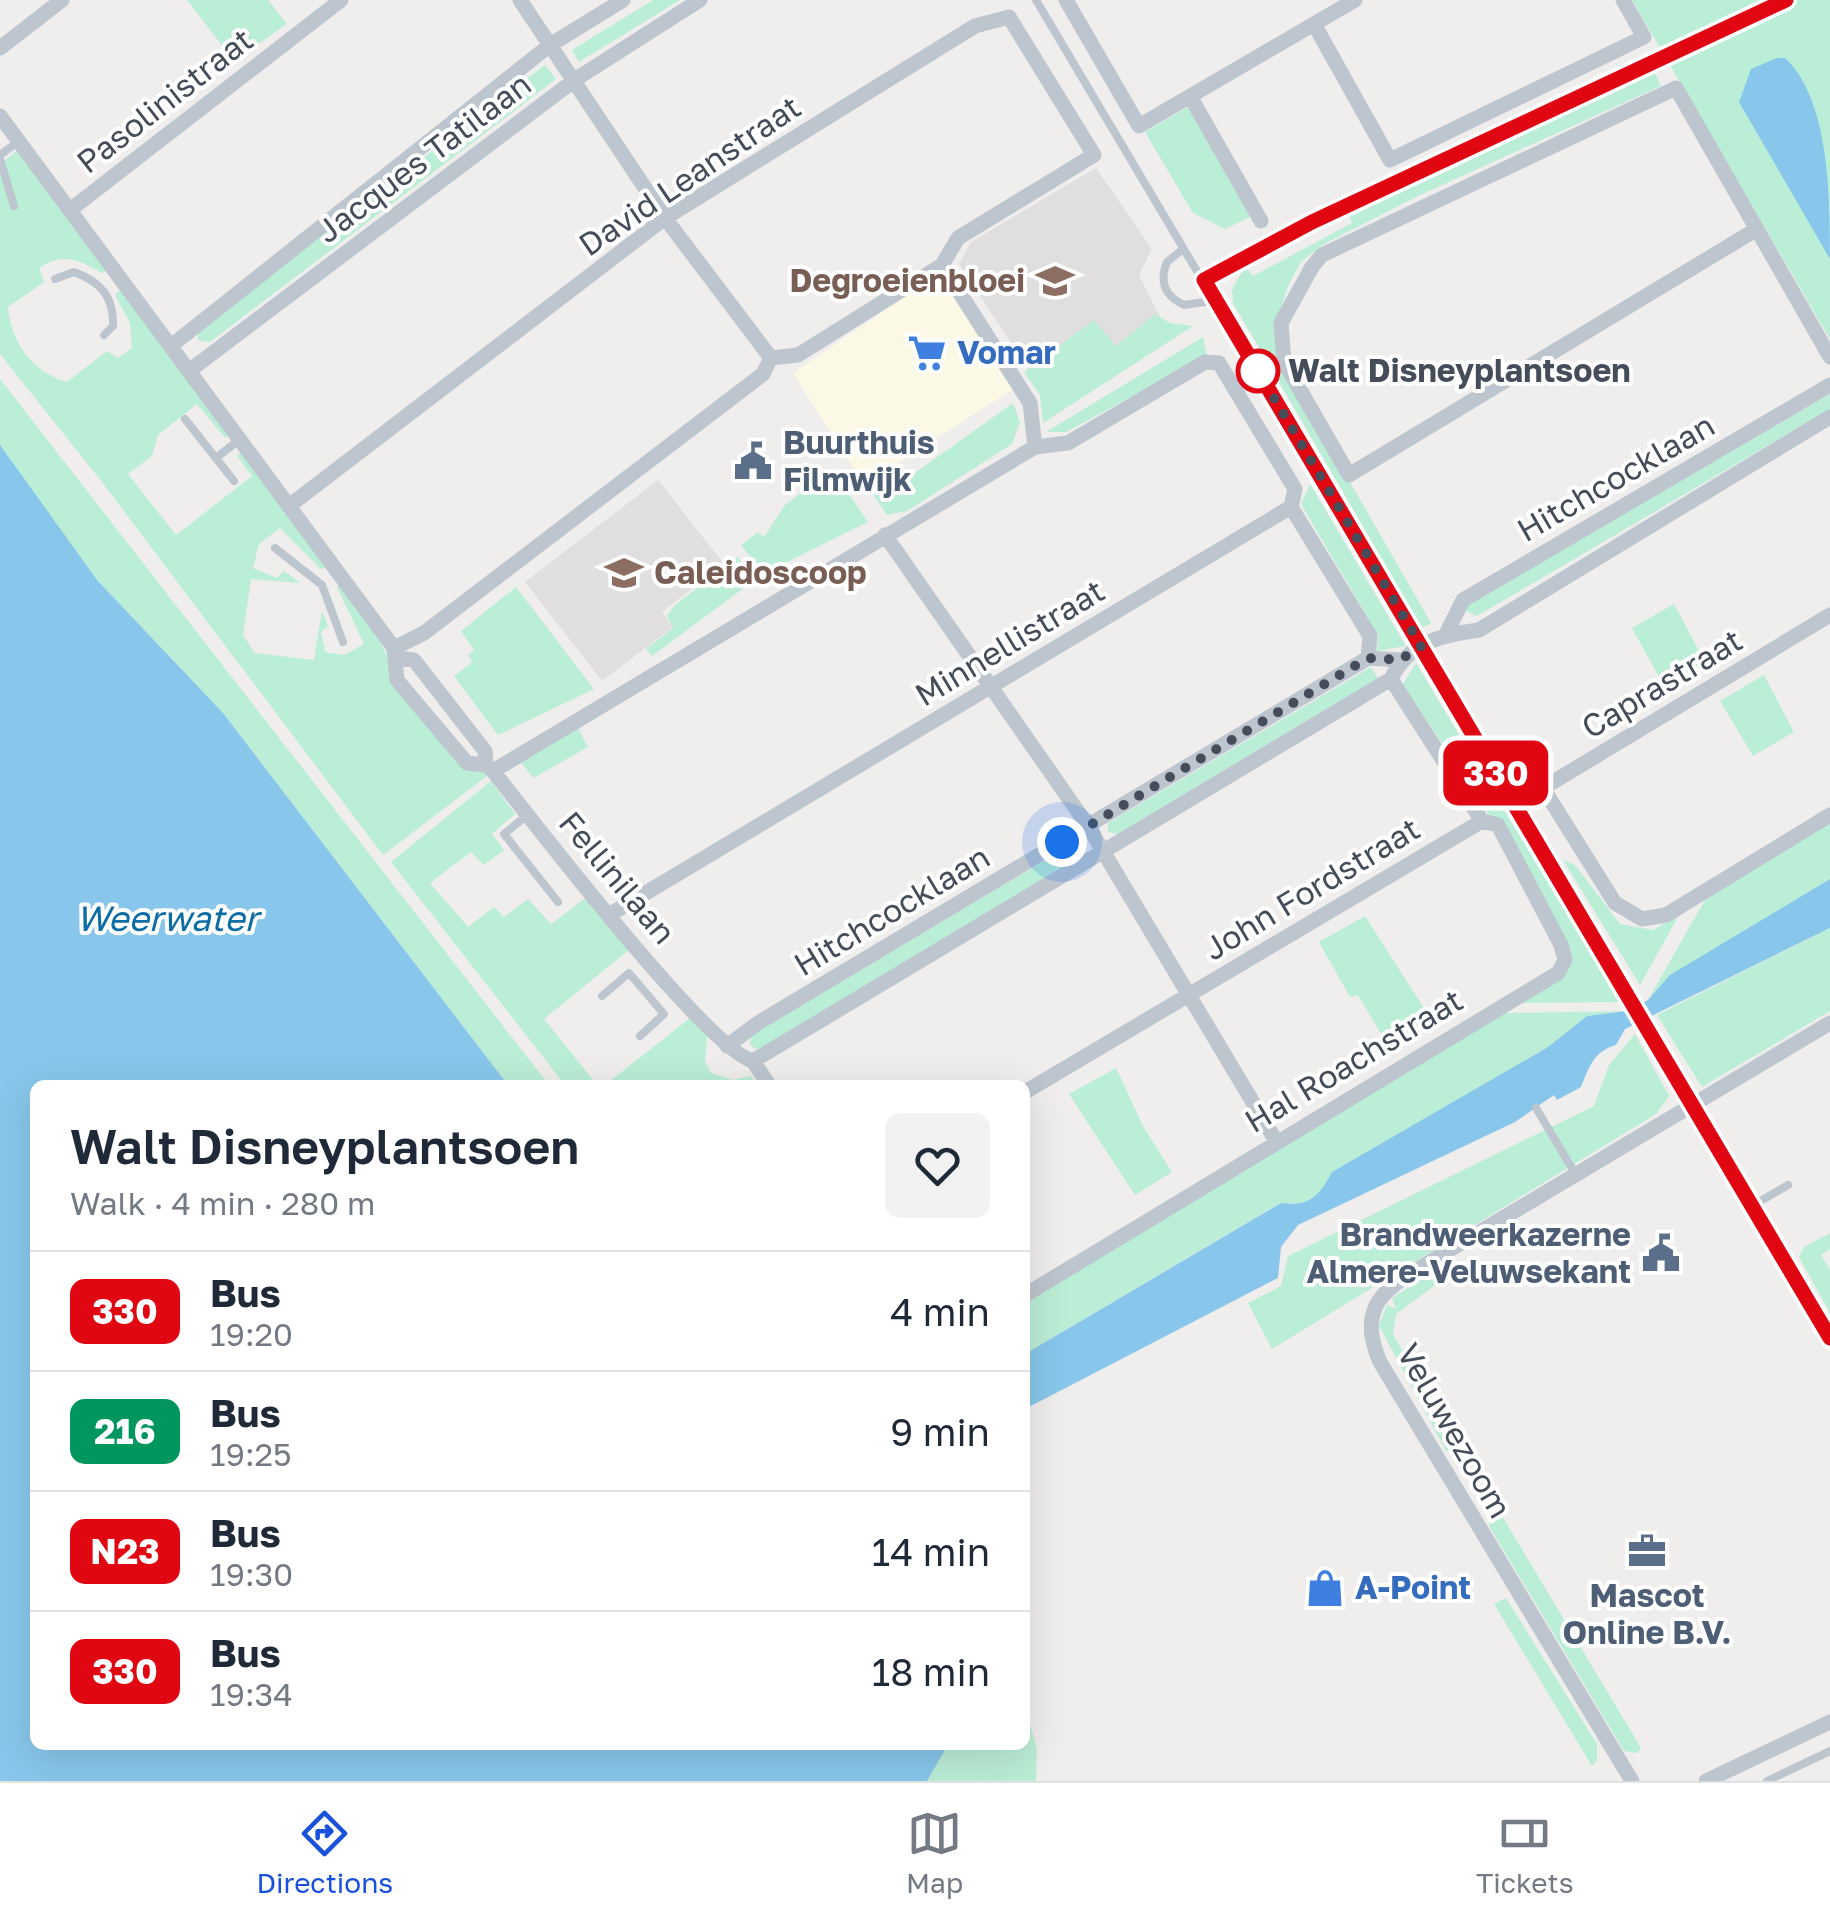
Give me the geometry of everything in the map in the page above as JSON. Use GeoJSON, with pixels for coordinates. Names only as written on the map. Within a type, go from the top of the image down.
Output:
{"type":"FeatureCollection","features":[{"type":"Feature","properties":{"kind":"street"},"geometry":{"type":"LineString","coordinates":[[0,48],[62,0]]}},
{"type":"Feature","properties":{"kind":"street","name":"Pasolinistraat"},"geometry":{"type":"LineString","coordinates":[[70,210],[341,0]]}},
{"type":"Feature","properties":{"kind":"street"},"geometry":{"type":"LineString","coordinates":[[520,0],[665,218],[771,358]]}},
{"type":"Feature","properties":{"kind":"street","name":"Jacques Tatilaan"},"geometry":{"type":"LineString","coordinates":[[171,346],[550,44],[623,0]]}},
{"type":"Feature","properties":{"kind":"street","name":"Jacques Tatilaan"},"geometry":{"type":"LineString","coordinates":[[189,371],[576,79],[700,0]]}},
{"type":"Feature","properties":{"kind":"street"},"geometry":{"type":"LineString","coordinates":[[1066,0],[1139,126],[1355,0]]}},
{"type":"Feature","properties":{"kind":"street"},"geometry":{"type":"LineString","coordinates":[[1314,24],[1390,160],[1644,37],[1622,0]]}},
{"type":"Feature","properties":{"kind":"street","name":"David Leanstraat"},"geometry":{"type":"LineString","coordinates":[[289,506],[665,218],[975,26],[1009,17],[1094,155],[958,238],[942,266]]}},
{"type":"Feature","properties":{"kind":"street"},"geometry":{"type":"LineString","coordinates":[[1757,229],[1349,475],[1284,362],[1281,323],[1322,255],[1676,88],[1757,229],[1830,357]]}},
{"type":"Feature","properties":{"kind":"street"},"geometry":{"type":"LineString","coordinates":[[1190,96],[1262,221]]}},
{"type":"Feature","properties":{"kind":"street","name":"Fellinilaan"},"geometry":{"type":"LineString","coordinates":[[0,116],[396,653],[414,660],[485,751],[489,768],[609,915],[727,1046],[739,1058],[753,1060],[766,1080]]}},
{"type":"Feature","properties":{"kind":"street"},"geometry":{"type":"LineString","coordinates":[[771,358],[798,355],[942,266],[1030,403],[1035,446]]}},
{"type":"Feature","properties":{"kind":"street"},"geometry":{"type":"LineString","coordinates":[[396,653],[763,374],[771,358]]}},
{"type":"Feature","properties":{"kind":"street"},"geometry":{"type":"LineString","coordinates":[[489,768],[1035,446],[1068,443],[1205,362],[1219,363],[1295,489],[1291,507],[1370,636],[1368,658],[1400,660],[1391,679],[1482,820]]}},
{"type":"Feature","properties":{"kind":"street","name":"Hitchcocklaan"},"geometry":{"type":"LineString","coordinates":[[1446,634],[1463,600],[1830,384]]}},
{"type":"Feature","properties":{"kind":"street","name":"Hitchcocklaan"},"geometry":{"type":"LineString","coordinates":[[1400,660],[1446,634],[1479,630],[1830,417]]}},
{"type":"Feature","properties":{"kind":"street","name":"Minnellistraat"},"geometry":{"type":"LineString","coordinates":[[609,915],[1291,507]]}},
{"type":"Feature","properties":{"kind":"street"},"geometry":{"type":"LineString","coordinates":[[885,536],[1088,826],[1276,1141]]}},
{"type":"Feature","properties":{"kind":"street","name":"Caprastraat"},"geometry":{"type":"LineString","coordinates":[[1830,614],[1543,788],[1616,903],[1642,919],[1666,915],[1830,815]]}},
{"type":"Feature","properties":{"kind":"street","name":"Fellinilaan"},"geometry":{"type":"LineString","coordinates":[[396,653],[397,680],[467,763],[489,768]]}},
{"type":"Feature","properties":{"kind":"street","name":"Hitchcocklaan"},"geometry":{"type":"LineString","coordinates":[[727,1046],[758,1023],[1368,658]]}},
{"type":"Feature","properties":{"kind":"street","name":"Hitchcocklaan"},"geometry":{"type":"LineString","coordinates":[[753,1060],[1391,679]]}},
{"type":"Feature","properties":{"kind":"street","name":"John Fordstraat"},"geometry":{"type":"LineString","coordinates":[[1030,1089],[1482,820]]}},
{"type":"Feature","properties":{"kind":"street","name":"Hal Roachstraat"},"geometry":{"type":"LineString","coordinates":[[1030,1291],[1558,973],[1564,960],[1561,945],[1498,824],[1482,820]]}},
{"type":"Feature","properties":{"kind":"street","name":"Veluwezoom"},"geometry":{"type":"LineString","coordinates":[[1632,1781],[1380,1362],[1370,1328],[1376,1302],[1387,1290],[1830,1024]]}},
{"type":"Feature","properties":{"kind":"street"},"geometry":{"type":"LineString","coordinates":[[1706,1781],[1830,1722]]}},
{"type":"Feature","properties":{"kind":"lane"},"geometry":{"type":"LineString","coordinates":[[1036,0],[1830,1338]]}},
{"type":"Feature","properties":{"kind":"lane"},"geometry":{"type":"LineString","coordinates":[[1204,280],[1312,222],[1786,0]]}},
{"type":"Feature","properties":{"kind":"lane"},"geometry":{"type":"LineString","coordinates":[[14,206],[0,157],[19,141]]}},
{"type":"Feature","properties":{"kind":"lane"},"geometry":{"type":"LineString","coordinates":[[1184,249],[1166,262],[1163,272],[1167,292],[1184,305],[1205,302],[1214,296]]}},
{"type":"Feature","properties":{"kind":"lane"},"geometry":{"type":"LineString","coordinates":[[54,280],[74,272],[103,290],[113,307],[113,326],[104,335]]}},
{"type":"Feature","properties":{"kind":"lane"},"geometry":{"type":"LineString","coordinates":[[103,290],[120,278]]}},
{"type":"Feature","properties":{"kind":"lane"},"geometry":{"type":"LineString","coordinates":[[185,418],[234,481]]}},
{"type":"Feature","properties":{"kind":"lane"},"geometry":{"type":"LineString","coordinates":[[216,458],[240,439]]}},
{"type":"Feature","properties":{"kind":"lane"},"geometry":{"type":"LineString","coordinates":[[275,548],[322,584],[343,642]]}},
{"type":"Feature","properties":{"kind":"lane"},"geometry":{"type":"LineString","coordinates":[[322,584],[339,574]]}},
{"type":"Feature","properties":{"kind":"lane","name":"Fellinilaan"},"geometry":{"type":"LineString","coordinates":[[527,814],[504,834],[558,902]]}},
{"type":"Feature","properties":{"kind":"lane","name":"Fellinilaan"},"geometry":{"type":"LineString","coordinates":[[602,996],[629,972],[664,1014],[640,1036]]}},
{"type":"Feature","properties":{"kind":"lane","name":"Fellinilaan"},"geometry":{"type":"LineString","coordinates":[[647,994],[665,978]]}},
{"type":"Feature","properties":{"kind":"lane"},"geometry":{"type":"LineString","coordinates":[[1536,1108],[1576,1175]]}},
{"type":"Feature","properties":{"kind":"lane"},"geometry":{"type":"LineString","coordinates":[[1752,1206],[1788,1185]]}},
{"type":"Feature","properties":{"kind":"lane"},"geometry":{"type":"LineString","coordinates":[[1767,1781],[1830,1752]]}},
{"type":"Feature","properties":{"kind":"shaded area","name":"Degroeienbloei"},"geometry":{"type":"Polygon","coordinates":[[[1096,168],[1152,249],[1139,275],[1160,317],[1053,406],[959,264],[971,242],[1096,168]]]}},
{"type":"Feature","properties":{"kind":"shaded area"},"geometry":{"type":"Polygon","coordinates":[[[938,274],[1015,388],[864,485],[793,373],[938,274]]]}},
{"type":"Feature","properties":{"kind":"shaded area","name":"Caleidoscoop"},"geometry":{"type":"Polygon","coordinates":[[[658,480],[724,564],[662,612],[673,627],[602,681],[525,582],[658,480]]]}},
{"type":"Feature","properties":{"kind":"green space"},"geometry":{"type":"Polygon","coordinates":[[[187,0],[268,0],[287,24],[234,61],[187,0]]]}},
{"type":"Feature","properties":{"kind":"green space"},"geometry":{"type":"Polygon","coordinates":[[[653,0],[680,0],[579,62],[572,50],[653,0]]]}},
{"type":"Feature","properties":{"kind":"green space"},"geometry":{"type":"Polygon","coordinates":[[[1632,0],[1830,0],[1830,339],[1632,0]]]}},
{"type":"Feature","properties":{"kind":"green space"},"geometry":{"type":"Polygon","coordinates":[[[545,65],[556,79],[210,342],[198,340],[198,329],[545,65]]]}},
{"type":"Feature","properties":{"kind":"green space"},"geometry":{"type":"Polygon","coordinates":[[[1655,73],[1661,86],[1418,196],[1324,244],[1301,262],[1288,286],[1276,324],[1277,355],[1431,623],[1422,628],[1233,303],[1232,290],[1245,266],[1253,276],[1352,223],[1348,214],[1655,73]]]}},
{"type":"Feature","properties":{"kind":"green space"},"geometry":{"type":"Polygon","coordinates":[[[1188,107],[1250,217],[1225,229],[1193,213],[1145,132],[1188,107]]]}},
{"type":"Feature","properties":{"kind":"green space"},"geometry":{"type":"Polygon","coordinates":[[[20,148],[109,268],[102,273],[78,261],[63,259],[39,268],[44,282],[8,307],[14,332],[26,354],[43,371],[67,382],[107,351],[118,358],[132,348],[130,323],[115,295],[122,288],[232,433],[225,438],[197,404],[158,435],[152,456],[128,474],[176,535],[252,476],[237,456],[244,449],[328,566],[321,569],[280,528],[259,544],[253,568],[277,578],[284,571],[300,583],[251,579],[243,635],[255,653],[314,660],[322,611],[328,626],[321,632],[325,652],[344,655],[364,644],[337,587],[341,583],[372,626],[389,660],[487,776],[383,855],[102,482],[0,354],[0,164],[20,148]]]}},
{"type":"Feature","properties":{"kind":"green space"},"geometry":{"type":"Polygon","coordinates":[[[1155,314],[1170,323],[1193,326],[1043,423],[1040,395],[1024,372],[1094,320],[1116,346],[1155,314]]]}},
{"type":"Feature","properties":{"kind":"green space"},"geometry":{"type":"Polygon","coordinates":[[[1203,337],[1207,356],[1066,432],[1046,432],[1203,337]]]}},
{"type":"Feature","properties":{"kind":"green space"},"geometry":{"type":"Polygon","coordinates":[[[0,379],[545,1080],[504,1080],[223,713],[97,580],[16,473],[0,445],[0,379]]]}},
{"type":"Feature","properties":{"kind":"green space"},"geometry":{"type":"Polygon","coordinates":[[[1830,394],[1830,409],[1477,616],[1466,611],[1468,604],[1830,394]]]}},
{"type":"Feature","properties":{"kind":"green space"},"geometry":{"type":"Polygon","coordinates":[[[1013,403],[1020,422],[1012,444],[907,511],[887,515],[867,485],[887,472],[898,485],[1013,403]]]}},
{"type":"Feature","properties":{"kind":"green space"},"geometry":{"type":"Polygon","coordinates":[[[832,470],[868,522],[763,574],[741,545],[758,532],[764,537],[785,505],[832,470]]]}},
{"type":"Feature","properties":{"kind":"green space"},"geometry":{"type":"Polygon","coordinates":[[[1310,484],[1406,646],[1377,651],[1378,635],[1301,504],[1310,484]]]}},
{"type":"Feature","properties":{"kind":"green space"},"geometry":{"type":"Polygon","coordinates":[[[737,557],[756,579],[652,656],[646,649],[673,628],[667,616],[674,606],[737,557]]]}},
{"type":"Feature","properties":{"kind":"green space"},"geometry":{"type":"Polygon","coordinates":[[[516,587],[594,689],[498,735],[454,676],[472,662],[468,655],[474,650],[461,631],[516,587]]]}},
{"type":"Feature","properties":{"kind":"green space"},"geometry":{"type":"Polygon","coordinates":[[[1674,604],[1705,662],[1664,686],[1632,628],[1674,604]]]}},
{"type":"Feature","properties":{"kind":"green space"},"geometry":{"type":"Polygon","coordinates":[[[1416,663],[1621,1002],[1517,1003],[1570,966],[1490,817],[1403,684],[1416,663]]]}},
{"type":"Feature","properties":{"kind":"green space"},"geometry":{"type":"Polygon","coordinates":[[[1371,667],[1378,678],[1118,834],[1108,832],[1108,823],[1371,667]]]}},
{"type":"Feature","properties":{"kind":"green space"},"geometry":{"type":"Polygon","coordinates":[[[1764,675],[1794,732],[1753,756],[1720,701],[1764,675]]]}},
{"type":"Feature","properties":{"kind":"green space"},"geometry":{"type":"Polygon","coordinates":[[[578,728],[588,747],[533,778],[521,762],[578,728]]]}},
{"type":"Feature","properties":{"kind":"green space"},"geometry":{"type":"Polygon","coordinates":[[[491,781],[515,814],[492,834],[504,850],[484,865],[471,852],[430,883],[468,927],[494,907],[504,917],[528,899],[551,924],[587,897],[630,949],[544,1019],[593,1080],[561,1080],[391,862],[491,781]]]}},
{"type":"Feature","properties":{"kind":"green space"},"geometry":{"type":"Polygon","coordinates":[[[1830,823],[1830,879],[1671,975],[1648,1000],[1706,898],[1830,823]]]}},
{"type":"Feature","properties":{"kind":"green space"},"geometry":{"type":"Polygon","coordinates":[[[1071,845],[1078,848],[1079,857],[758,1050],[750,1045],[751,1036],[760,1030],[1071,845]]]}},
{"type":"Feature","properties":{"kind":"green space"},"geometry":{"type":"Polygon","coordinates":[[[1563,860],[1575,865],[1620,924],[1653,930],[1679,915],[1640,985],[1563,860]]]}},
{"type":"Feature","properties":{"kind":"green space"},"geometry":{"type":"Polygon","coordinates":[[[1365,916],[1431,1019],[1387,1044],[1358,995],[1350,997],[1319,942],[1365,916]]]}},
{"type":"Feature","properties":{"kind":"green space"},"geometry":{"type":"Polygon","coordinates":[[[1830,928],[1830,1011],[1702,1087],[1657,1015],[1830,928]]]}},
{"type":"Feature","properties":{"kind":"green space"},"geometry":{"type":"Polygon","coordinates":[[[1627,1011],[1587,1016],[1548,1047],[1330,1175],[1311,1200],[1280,1203],[1030,1351],[1030,1299],[1501,1013],[1627,1011]]]}},
{"type":"Feature","properties":{"kind":"green space"},"geometry":{"type":"Polygon","coordinates":[[[690,1018],[707,1035],[705,1061],[711,1073],[733,1080],[611,1080],[690,1018]]]}},
{"type":"Feature","properties":{"kind":"green space"},"geometry":{"type":"Polygon","coordinates":[[[1635,1034],[1669,1096],[1656,1114],[1272,1349],[1248,1303],[1281,1286],[1288,1256],[1594,1106],[1609,1065],[1635,1034]]]}},
{"type":"Feature","properties":{"kind":"green space"},"geometry":{"type":"Polygon","coordinates":[[[1116,1068],[1144,1128],[1172,1172],[1135,1195],[1069,1094],[1116,1068]]]}},
{"type":"Feature","properties":{"kind":"green space"},"geometry":{"type":"Polygon","coordinates":[[[1830,1233],[1830,1249],[1821,1255],[1830,1270],[1830,1313],[1799,1257],[1804,1247],[1830,1233]]]}},
{"type":"Feature","properties":{"kind":"green space"},"geometry":{"type":"Polygon","coordinates":[[[1435,1271],[1441,1281],[1396,1314],[1393,1334],[1461,1454],[1446,1451],[1379,1326],[1387,1305],[1396,1309],[1392,1298],[1435,1271]]]}},
{"type":"Feature","properties":{"kind":"green space"},"geometry":{"type":"Polygon","coordinates":[[[1499,1511],[1641,1748],[1637,1753],[1624,1751],[1489,1526],[1499,1511]]]}},
{"type":"Feature","properties":{"kind":"green space"},"geometry":{"type":"Polygon","coordinates":[[[1506,1598],[1597,1744],[1597,1760],[1592,1766],[1494,1604],[1506,1598]]]}},
{"type":"Feature","properties":{"kind":"green space"},"geometry":{"type":"Polygon","coordinates":[[[1030,1724],[1037,1749],[1036,1781],[927,1781],[945,1750],[1030,1750],[1030,1724]]]}},
{"type":"Feature","properties":{"kind":"water"},"geometry":{"type":"Polygon","coordinates":[[[1785,58],[1800,76],[1819,124],[1828,180],[1830,259],[1739,102],[1751,69],[1785,58]]]}},
{"type":"Feature","properties":{"kind":"water","name":"Weerwater"},"geometry":{"type":"Polygon","coordinates":[[[0,445],[97,580],[223,713],[504,1080],[30,1080],[30,1750],[945,1750],[927,1781],[0,1781],[0,445]]]}},
{"type":"Feature","properties":{"kind":"water"},"geometry":{"type":"Polygon","coordinates":[[[1830,879],[1830,928],[1625,1029],[1616,1045],[1602,1051],[1593,1061],[1581,1087],[1557,1100],[1554,1095],[1515,1122],[1298,1225],[1281,1247],[1278,1278],[1030,1406],[1030,1351],[1281,1203],[1312,1198],[1332,1172],[1548,1047],[1587,1016],[1627,1011],[1648,1000],[1670,975],[1830,879]]]}},
{"type":"Feature","properties":{"kind":"bus line","name":"330"},"geometry":{"type":"LineString","coordinates":[[1786,0],[1312,222],[1204,280],[1830,1338]]}},
{"type":"Feature","properties":{"kind":"place","name":"Degroeienbloei"},"geometry":{"type":"Point","coordinates":[1055,281]}},
{"type":"Feature","properties":{"kind":"place","name":"Vomar"},"geometry":{"type":"Point","coordinates":[927,353]}},
{"type":"Feature","properties":{"kind":"place","name":"Walt Disneyplantsoen"},"geometry":{"type":"Point","coordinates":[1258,371]}},
{"type":"Feature","properties":{"kind":"place","name":"Buurthuis Filmwijk"},"geometry":{"type":"Point","coordinates":[753,461]}},
{"type":"Feature","properties":{"kind":"place","name":"Caleidoscoop"},"geometry":{"type":"Point","coordinates":[624,573]}},
{"type":"Feature","properties":{"kind":"place","name":"Brandweerkazerne Almere-Veluwsekant"},"geometry":{"type":"Point","coordinates":[1661,1253]}},
{"type":"Feature","properties":{"kind":"place","name":"Mascot Online B.V."},"geometry":{"type":"Point","coordinates":[1647,1551]}},
{"type":"Feature","properties":{"kind":"place","name":"A-Point"},"geometry":{"type":"Point","coordinates":[1325,1588]}},
{"type":"Feature","properties":{"kind":"route"},"geometry":{"type":"LineString","coordinates":[[1062,842],[1368,658],[1400,660],[1421,646],[1258,371]]}}]}
